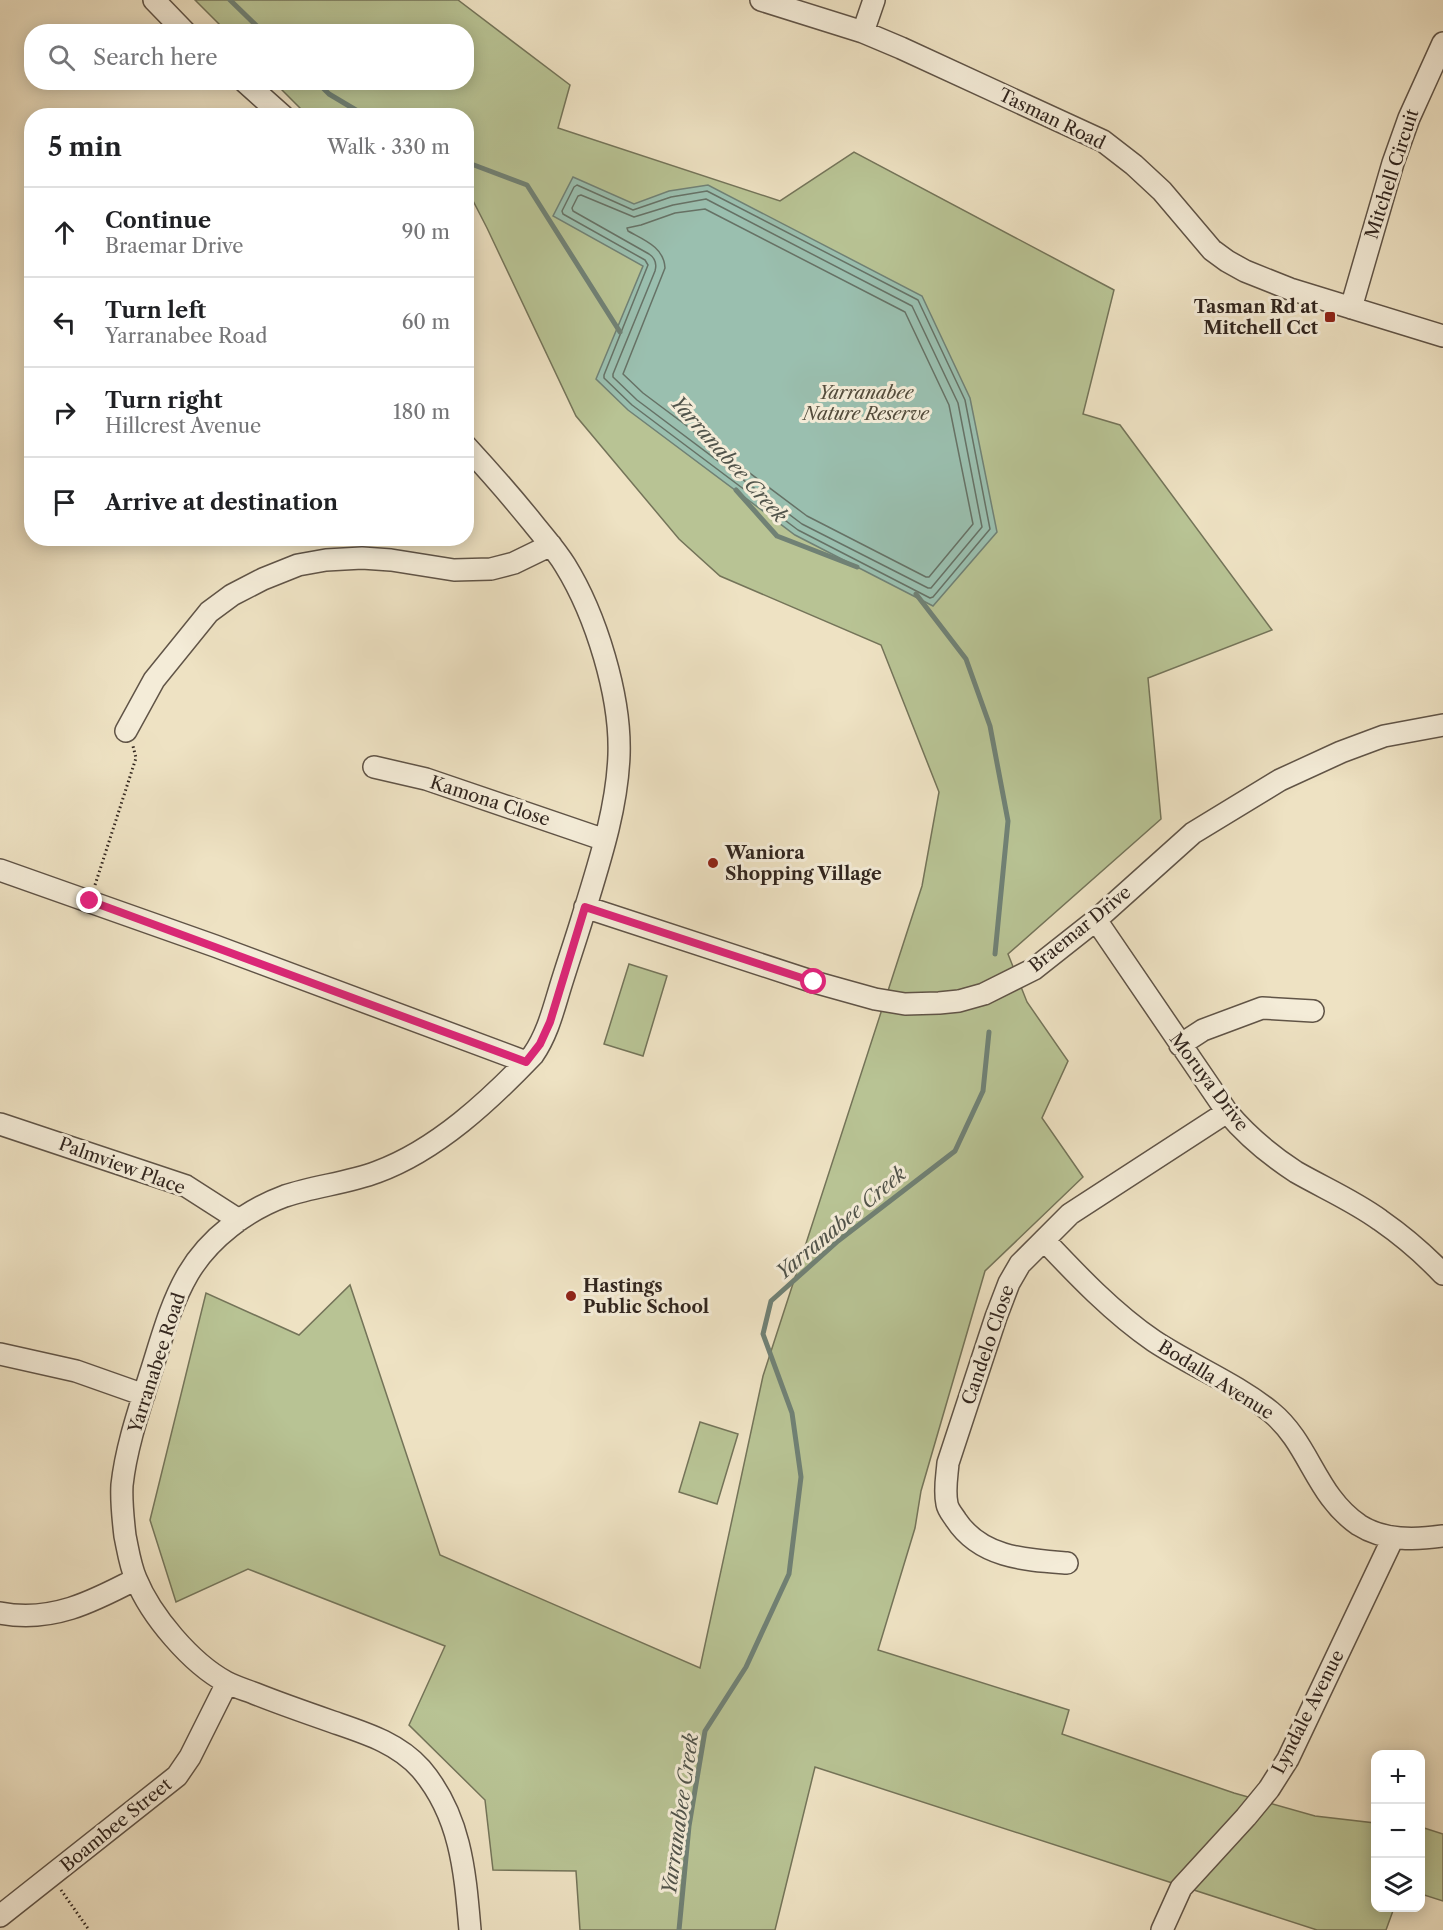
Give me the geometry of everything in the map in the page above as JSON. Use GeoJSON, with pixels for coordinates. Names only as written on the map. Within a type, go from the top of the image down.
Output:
{"type":"FeatureCollection","features":[{"type":"Feature","properties":{"kind":"street"},"geometry":{"type":"LineString","coordinates":[[154,0],[177,24]]}},
{"type":"Feature","properties":{"kind":"street","name":"Tasman Road"},"geometry":{"type":"LineString","coordinates":[[761,0],[863,32],[1103,141],[1162,191],[1206,243],[1227,261],[1245,271],[1290,290],[1443,336]]}},
{"type":"Feature","properties":{"kind":"street"},"geometry":{"type":"LineString","coordinates":[[863,32],[874,0]]}},
{"type":"Feature","properties":{"kind":"street","name":"Mitchell Circuit"},"geometry":{"type":"LineString","coordinates":[[1351,308],[1392,163],[1409,118],[1443,44]]}},
{"type":"Feature","properties":{"kind":"street"},"geometry":{"type":"LineString","coordinates":[[254,90],[274,108]]}},
{"type":"Feature","properties":{"kind":"street","name":"Yarranabee Road"},"geometry":{"type":"LineString","coordinates":[[470,1930],[461,1850],[451,1819],[436,1790],[421,1770],[405,1753],[379,1738],[227,1683],[197,1662],[178,1642],[146,1599],[136,1579],[128,1555],[122,1488],[125,1464],[144,1395],[168,1321],[188,1274],[216,1239],[239,1220],[281,1198],[376,1173],[407,1159],[467,1117],[526,1062],[540,1044],[550,1022],[612,810],[619,755],[617,717],[605,660],[592,620],[565,565],[474,455]]}},
{"type":"Feature","properties":{"kind":"street"},"geometry":{"type":"LineString","coordinates":[[126,731],[154,680],[209,612],[232,595],[263,579],[298,565],[326,560],[362,558],[454,570],[490,569],[514,563],[551,546]]}},
{"type":"Feature","properties":{"kind":"street","name":"Braemar Drive"},"geometry":{"type":"LineString","coordinates":[[585,907],[828,986],[875,999],[905,1004],[939,1004],[959,1001],[1003,985],[1034,969],[1096,920],[1193,833],[1280,780],[1341,752],[1384,736],[1443,725]]}},
{"type":"Feature","properties":{"kind":"street","name":"Kamona Close"},"geometry":{"type":"LineString","coordinates":[[374,767],[401,772],[436,783],[604,840]]}},
{"type":"Feature","properties":{"kind":"street"},"geometry":{"type":"LineString","coordinates":[[0,870],[526,1062]]}},
{"type":"Feature","properties":{"kind":"street","name":"Moruya Drive"},"geometry":{"type":"LineString","coordinates":[[1096,920],[1227,1112],[1245,1132],[1268,1153],[1297,1172],[1380,1220],[1428,1258],[1443,1274]]}},
{"type":"Feature","properties":{"kind":"street"},"geometry":{"type":"LineString","coordinates":[[1180,1045],[1203,1030],[1262,1008],[1313,1011]]}},
{"type":"Feature","properties":{"kind":"street","name":"Candelo Close"},"geometry":{"type":"LineString","coordinates":[[1067,1563],[1014,1557],[990,1550],[972,1539],[959,1525],[947,1506],[945,1486],[948,1463],[996,1317],[1009,1283],[1020,1264],[1070,1214],[1227,1112]]}},
{"type":"Feature","properties":{"kind":"street","name":"Palmview Place"},"geometry":{"type":"LineString","coordinates":[[0,1124],[186,1186],[239,1220]]}},
{"type":"Feature","properties":{"kind":"street","name":"Bodalla Avenue"},"geometry":{"type":"LineString","coordinates":[[1044,1240],[1070,1268],[1134,1326],[1271,1412],[1287,1427],[1328,1495],[1344,1514],[1362,1526],[1393,1538],[1443,1536]]}},
{"type":"Feature","properties":{"kind":"street"},"geometry":{"type":"LineString","coordinates":[[0,1354],[76,1371],[144,1395]]}},
{"type":"Feature","properties":{"kind":"street","name":"Lyndale Avenue"},"geometry":{"type":"LineString","coordinates":[[1162,1930],[1181,1888],[1246,1817],[1269,1789],[1288,1759],[1393,1538]]}},
{"type":"Feature","properties":{"kind":"street"},"geometry":{"type":"LineString","coordinates":[[0,1613],[15,1616],[55,1614],[96,1600],[136,1579]]}},
{"type":"Feature","properties":{"kind":"street","name":"Boambee Street"},"geometry":{"type":"LineString","coordinates":[[0,1916],[177,1776],[190,1757],[227,1683]]}},
{"type":"Feature","properties":{"kind":"path"},"geometry":{"type":"LineString","coordinates":[[90,901],[136,758],[126,731]]}},
{"type":"Feature","properties":{"kind":"path"},"geometry":{"type":"LineString","coordinates":[[51,1876],[90,1930]]}},
{"type":"Feature","properties":{"kind":"green space","name":"Yarranabee Nature Reserve"},"geometry":{"type":"Polygon","coordinates":[[[195,0],[458,0],[570,85],[558,128],[780,201],[854,152],[1114,290],[1083,414],[1120,425],[1272,630],[1148,678],[1161,819],[1008,954],[1027,1002],[1068,1061],[1042,1118],[1083,1177],[985,1271],[921,1491],[915,1528],[878,1650],[1069,1710],[1062,1734],[1234,1793],[1315,1816],[1371,1823],[1371,1912],[1393,1912],[1386,1930],[1317,1930],[815,1767],[775,1930],[580,1930],[576,1871],[493,1870],[485,1800],[409,1725],[445,1646],[248,1569],[176,1602],[150,1520],[206,1293],[299,1335],[350,1285],[440,1555],[700,1668],[763,1376],[922,886],[939,792],[881,645],[720,576],[679,539],[576,416],[474,203],[474,108],[300,108],[282,90],[474,90],[474,24],[219,24],[195,0]]]}},
{"type":"Feature","properties":{"kind":"green space"},"geometry":{"type":"Polygon","coordinates":[[[629,964],[667,976],[643,1056],[604,1044],[629,964]]]}},
{"type":"Feature","properties":{"kind":"green space"},"geometry":{"type":"Polygon","coordinates":[[[700,1422],[738,1434],[717,1504],[679,1492],[700,1422]]]}},
{"type":"Feature","properties":{"kind":"green space"},"geometry":{"type":"Polygon","coordinates":[[[1425,1828],[1443,1834],[1443,1901],[1425,1895],[1425,1828]]]}},
{"type":"Feature","properties":{"kind":"water"},"geometry":{"type":"Polygon","coordinates":[[[573,177],[634,204],[669,191],[708,185],[922,296],[970,398],[997,532],[933,606],[795,535],[628,410],[596,379],[643,266],[553,216],[573,177]]]}},
{"type":"Feature","properties":{"kind":"waterway","name":"Yarranabee Creek"},"geometry":{"type":"LineString","coordinates":[[230,0],[255,24]]}},
{"type":"Feature","properties":{"kind":"waterway","name":"Yarranabee Creek"},"geometry":{"type":"LineString","coordinates":[[325,90],[353,108]]}},
{"type":"Feature","properties":{"kind":"waterway","name":"Yarranabee Creek"},"geometry":{"type":"LineString","coordinates":[[474,165],[527,185],[620,332]]}},
{"type":"Feature","properties":{"kind":"waterway","name":"Yarranabee Creek"},"geometry":{"type":"LineString","coordinates":[[736,490],[777,536],[857,567]]}},
{"type":"Feature","properties":{"kind":"waterway","name":"Yarranabee Creek"},"geometry":{"type":"LineString","coordinates":[[916,594],[966,659],[990,726],[1008,821],[995,954]]}},
{"type":"Feature","properties":{"kind":"waterway","name":"Yarranabee Creek"},"geometry":{"type":"LineString","coordinates":[[679,1930],[689,1826],[705,1731],[746,1667],[789,1574],[801,1477],[792,1413],[763,1334],[771,1301],[838,1241],[955,1151],[983,1091],[989,1032]]}},
{"type":"Feature","properties":{"kind":"place","name":"Tasman Rd at Mitchell Cct"},"geometry":{"type":"Point","coordinates":[1330,317]}},
{"type":"Feature","properties":{"kind":"place","name":"Waniora Shopping Village"},"geometry":{"type":"Point","coordinates":[713,863]}},
{"type":"Feature","properties":{"kind":"place","name":"Hastings Public School"},"geometry":{"type":"Point","coordinates":[571,1296]}},
{"type":"Feature","properties":{"kind":"route"},"geometry":{"type":"LineString","coordinates":[[90,901],[526,1062],[540,1044],[550,1022],[585,907],[814,982]]}}]}
